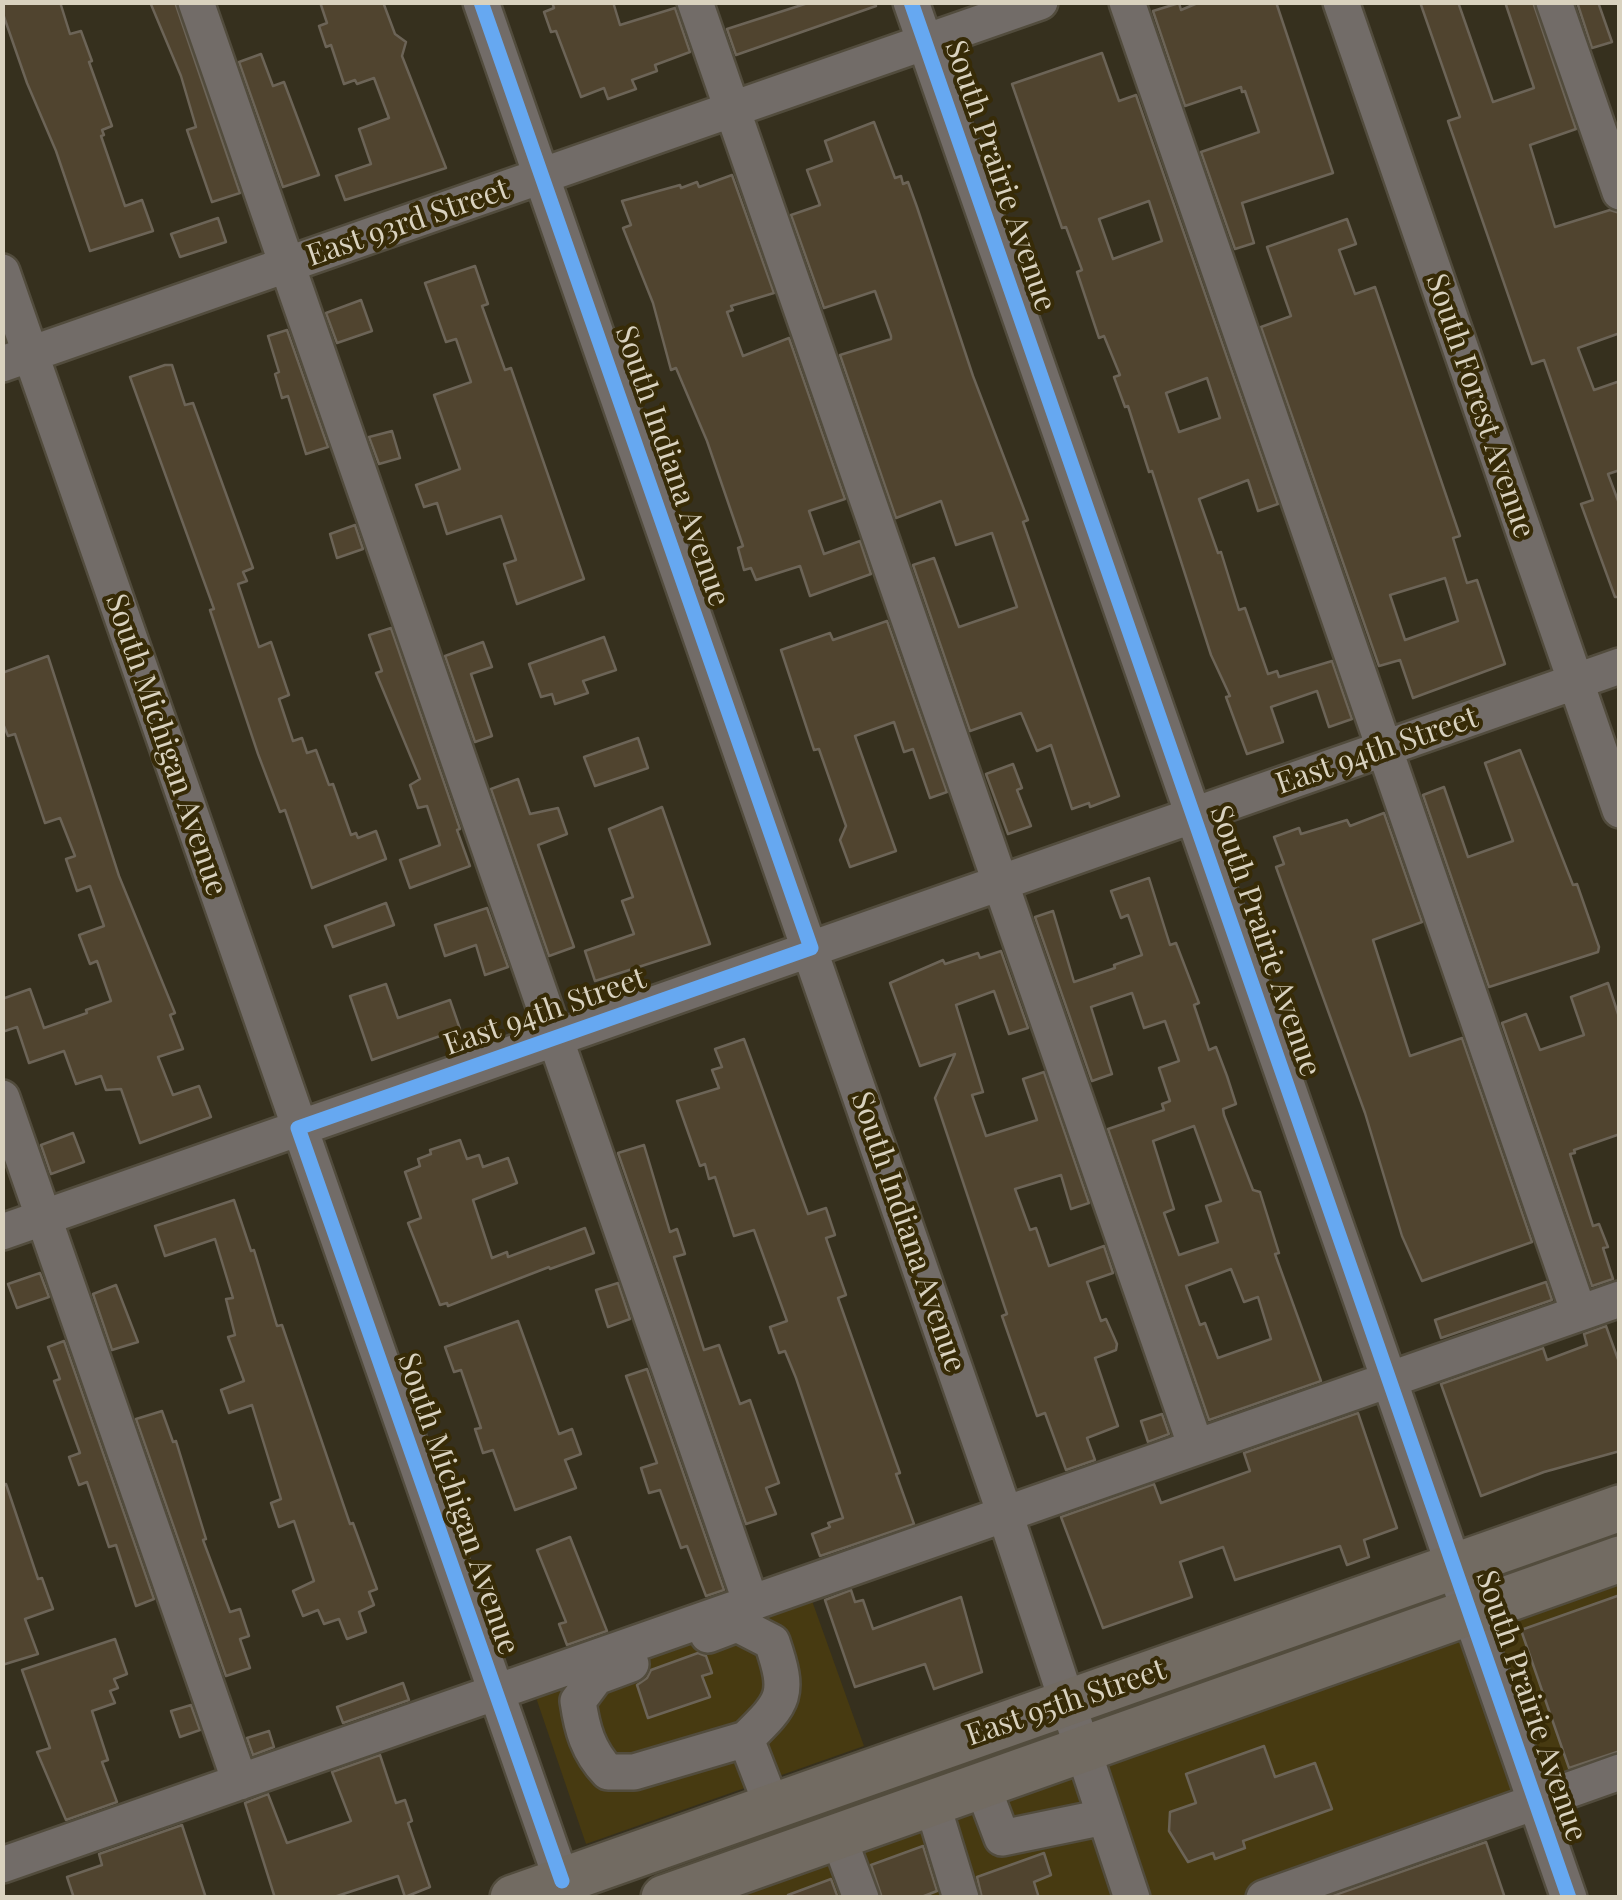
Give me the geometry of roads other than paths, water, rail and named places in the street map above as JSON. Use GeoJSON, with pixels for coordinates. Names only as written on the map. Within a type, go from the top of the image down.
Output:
{"type":"FeatureCollection","features":[{"type":"Feature","properties":{"kind":"main road","name":"East 95th Street"},"geometry":{"type":"LineString","coordinates":[[514,1898],[564,1889],[772,1806],[1620,1508]]}},
{"type":"Feature","properties":{"kind":"main road","name":"East 95th Street"},"geometry":{"type":"LineString","coordinates":[[668,1897],[1620,1559]]}},
{"type":"Feature","properties":{"kind":"street"},"geometry":{"type":"LineString","coordinates":[[196,2],[751,1603]]}},
{"type":"Feature","properties":{"kind":"street","name":"South Indiana Avenue"},"geometry":{"type":"LineString","coordinates":[[481,2],[811,948],[1132,1898]]}},
{"type":"Feature","properties":{"kind":"street"},"geometry":{"type":"LineString","coordinates":[[695,2],[1196,1447]]}},
{"type":"Feature","properties":{"kind":"street","name":"South Prairie Avenue"},"geometry":{"type":"LineString","coordinates":[[911,2],[1569,1898]]}},
{"type":"Feature","properties":{"kind":"street","name":"East 93rd Street"},"geometry":{"type":"LineString","coordinates":[[17,359],[1040,2]]}},
{"type":"Feature","properties":{"kind":"street"},"geometry":{"type":"LineString","coordinates":[[1128,2],[1579,1313]]}},
{"type":"Feature","properties":{"kind":"street","name":"South Forest Avenue"},"geometry":{"type":"LineString","coordinates":[[1341,2],[1620,810]]}},
{"type":"Feature","properties":{"kind":"street"},"geometry":{"type":"LineString","coordinates":[[1554,2],[1620,192]]}},
{"type":"Feature","properties":{"kind":"street","name":"South Michigan Avenue"},"geometry":{"type":"LineString","coordinates":[[2,272],[17,359],[298,1128],[564,1889]]}},
{"type":"Feature","properties":{"kind":"street","name":"East 94th Street"},"geometry":{"type":"LineString","coordinates":[[2,1232],[1620,666]]}},
{"type":"Feature","properties":{"kind":"street"},"geometry":{"type":"LineString","coordinates":[[2,1098],[240,1782]]}},
{"type":"Feature","properties":{"kind":"street"},"geometry":{"type":"LineString","coordinates":[[2,1865],[1620,1298]]}},
{"type":"Feature","properties":{"kind":"street"},"geometry":{"type":"LineString","coordinates":[[737,1624],[772,1642],[784,1676],[778,1708],[746,1739],[634,1772],[608,1772],[593,1756],[581,1726],[578,1701],[596,1677],[737,1624]]}},
{"type":"Feature","properties":{"kind":"street"},"geometry":{"type":"LineString","coordinates":[[746,1739],[772,1806]]}},
{"type":"Feature","properties":{"kind":"street"},"geometry":{"type":"LineString","coordinates":[[1264,1898],[1346,1884],[1536,1802],[1620,1772]]}},
{"type":"Feature","properties":{"kind":"street"},"geometry":{"type":"LineString","coordinates":[[982,1786],[1002,1838],[1104,1817]]}},
{"type":"Feature","properties":{"kind":"street"},"geometry":{"type":"LineString","coordinates":[[932,1803],[961,1898]]}},
{"type":"Feature","properties":{"kind":"street"},"geometry":{"type":"LineString","coordinates":[[838,1836],[861,1898]]}}]}
